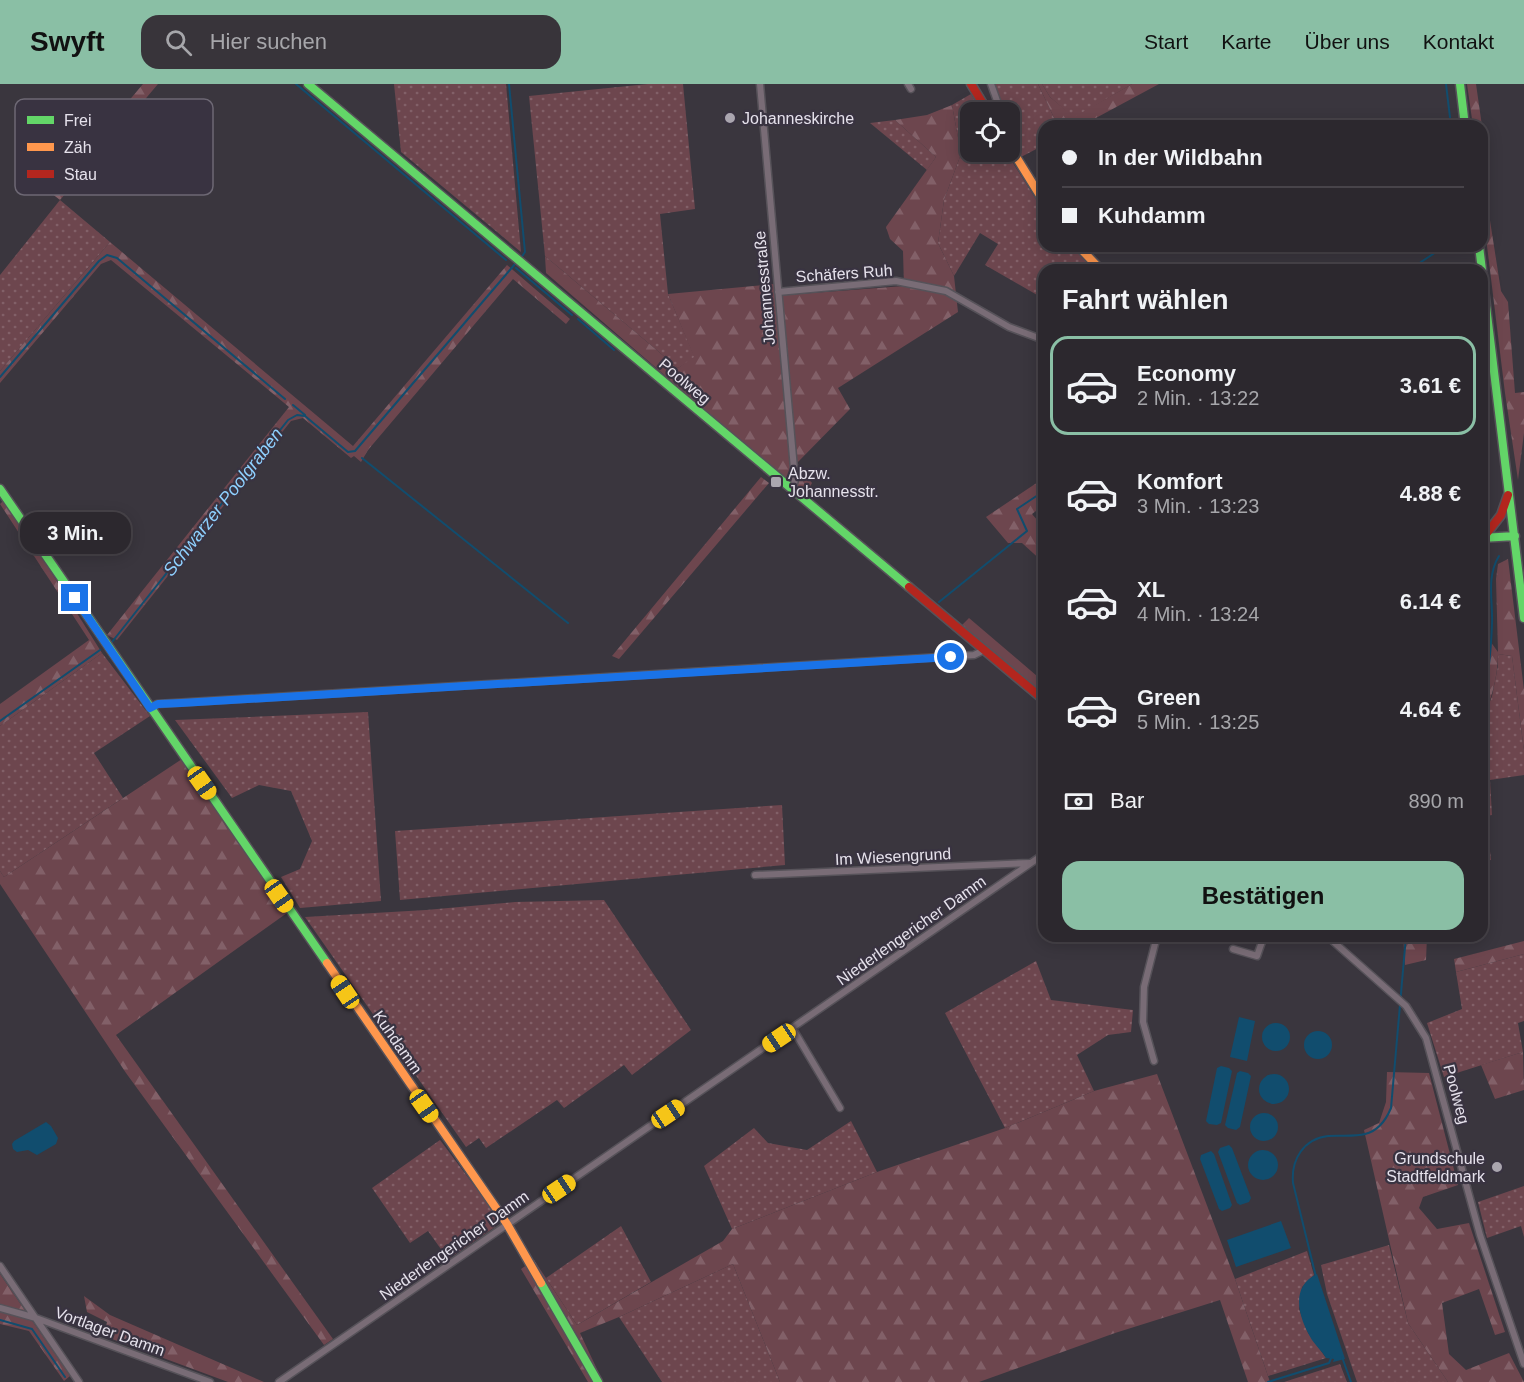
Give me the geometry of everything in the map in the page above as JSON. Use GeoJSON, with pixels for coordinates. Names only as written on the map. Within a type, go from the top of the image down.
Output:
{"type":"FeatureCollection","features":[{"type":"Feature","properties":{"kind":"street","name":"Poolweg"},"geometry":{"type":"LineString","coordinates":[[308,84],[1038,695]]}},
{"type":"Feature","properties":{"kind":"street","name":"Johannesstraße"},"geometry":{"type":"LineString","coordinates":[[760,84],[795,480],[792,490]]}},
{"type":"Feature","properties":{"kind":"street"},"geometry":{"type":"LineString","coordinates":[[971,84],[982,102]]}},
{"type":"Feature","properties":{"kind":"street"},"geometry":{"type":"LineString","coordinates":[[990,84],[997,102]]}},
{"type":"Feature","properties":{"kind":"street"},"geometry":{"type":"LineString","coordinates":[[1460,84],[1464,120]]}},
{"type":"Feature","properties":{"kind":"street"},"geometry":{"type":"LineString","coordinates":[[1019,162],[1038,192]]}},
{"type":"Feature","properties":{"kind":"street"},"geometry":{"type":"LineString","coordinates":[[1084,252],[1095,264]]}},
{"type":"Feature","properties":{"kind":"street","name":"Schäfers Ruh"},"geometry":{"type":"LineString","coordinates":[[778,292],[896,282],[946,291],[1009,327],[1038,338]]}},
{"type":"Feature","properties":{"kind":"street"},"geometry":{"type":"LineString","coordinates":[[1488,319],[1510,491],[1519,536],[1524,618]]}},
{"type":"Feature","properties":{"kind":"street","name":"Kuhdamm"},"geometry":{"type":"LineString","coordinates":[[0,489],[507,1224],[598,1382]]}},
{"type":"Feature","properties":{"kind":"street"},"geometry":{"type":"LineString","coordinates":[[1488,531],[1501,515],[1510,491]]}},
{"type":"Feature","properties":{"kind":"street"},"geometry":{"type":"LineString","coordinates":[[1488,538],[1519,536]]}},
{"type":"Feature","properties":{"kind":"street"},"geometry":{"type":"LineString","coordinates":[[1520,580],[1524,563]]}},
{"type":"Feature","properties":{"kind":"street"},"geometry":{"type":"LineString","coordinates":[[150,708],[158,704],[974,655],[984,650]]}},
{"type":"Feature","properties":{"kind":"street","name":"Niederlengericher Damm"},"geometry":{"type":"LineString","coordinates":[[279,1382],[1038,858]]}},
{"type":"Feature","properties":{"kind":"street","name":"Im Wiesengrund"},"geometry":{"type":"LineString","coordinates":[[755,875],[1031,863]]}},
{"type":"Feature","properties":{"kind":"street"},"geometry":{"type":"LineString","coordinates":[[1154,1061],[1143,1022],[1144,987],[1155,942]]}},
{"type":"Feature","properties":{"kind":"street"},"geometry":{"type":"LineString","coordinates":[[1233,949],[1257,956],[1262,942]]}},
{"type":"Feature","properties":{"kind":"street","name":"Poolweg"},"geometry":{"type":"LineString","coordinates":[[1334,942],[1406,1006],[1426,1038],[1480,1235],[1524,1364]]}},
{"type":"Feature","properties":{"kind":"street"},"geometry":{"type":"LineString","coordinates":[[793,1029],[840,1108]]}},
{"type":"Feature","properties":{"kind":"street"},"geometry":{"type":"LineString","coordinates":[[0,1266],[79,1382]]}},
{"type":"Feature","properties":{"kind":"street","name":"Vortlager Damm"},"geometry":{"type":"LineString","coordinates":[[0,1308],[36,1318],[210,1382]]}},
{"type":"Feature","properties":{"kind":"green space"},"geometry":{"type":"Polygon","coordinates":[[[143,84],[158,84],[145,99],[130,99],[143,84]]]}},
{"type":"Feature","properties":{"kind":"green space"},"geometry":{"type":"Polygon","coordinates":[[[394,84],[506,84],[521,252],[401,152],[394,84]]]}},
{"type":"Feature","properties":{"kind":"green space"},"geometry":{"type":"Polygon","coordinates":[[[648,84],[683,84],[695,209],[660,214],[668,294],[695,358],[678,368],[545,256],[529,96],[648,84]]]}},
{"type":"Feature","properties":{"kind":"green space"},"geometry":{"type":"Polygon","coordinates":[[[994,84],[1038,84],[1055,120],[1038,120],[1038,148],[1021,157],[1020,102],[1000,102],[994,84]]]}},
{"type":"Feature","properties":{"kind":"green space"},"geometry":{"type":"Polygon","coordinates":[[[1038,84],[1042,84],[1050,97],[1074,117],[1132,84],[1159,84],[1092,120],[1055,120],[1038,84]]]}},
{"type":"Feature","properties":{"kind":"green space"},"geometry":{"type":"Polygon","coordinates":[[[1042,84],[1132,84],[1074,118],[1050,97],[1042,84]]]}},
{"type":"Feature","properties":{"kind":"green space"},"geometry":{"type":"Polygon","coordinates":[[[1467,84],[1476,84],[1481,120],[1472,120],[1467,84]]]}},
{"type":"Feature","properties":{"kind":"green space"},"geometry":{"type":"Polygon","coordinates":[[[971,94],[976,102],[960,102],[960,149],[952,105],[971,94]]]}},
{"type":"Feature","properties":{"kind":"green space"},"geometry":{"type":"Polygon","coordinates":[[[952,105],[960,149],[960,157],[944,200],[938,243],[954,276],[958,312],[838,388],[850,409],[797,463],[812,483],[805,496],[546,273],[545,256],[678,368],[694,357],[668,294],[774,284],[786,295],[904,286],[903,251],[890,239],[886,227],[936,157],[895,120],[927,115],[952,105]]]}},
{"type":"Feature","properties":{"kind":"green space"},"geometry":{"type":"Polygon","coordinates":[[[895,120],[936,157],[927,170],[870,123],[895,120]]]}},
{"type":"Feature","properties":{"kind":"green space"},"geometry":{"type":"Polygon","coordinates":[[[960,157],[960,162],[1012,162],[1038,203],[1038,252],[1078,252],[1088,264],[1038,264],[1038,296],[985,265],[998,244],[980,233],[954,276],[938,243],[944,200],[960,157]]]}},
{"type":"Feature","properties":{"kind":"green space"},"geometry":{"type":"Polygon","coordinates":[[[54,195],[64,195],[60,200],[54,195]]]}},
{"type":"Feature","properties":{"kind":"green space"},"geometry":{"type":"Polygon","coordinates":[[[60,200],[110,242],[0,371],[0,275],[60,200]]]}},
{"type":"Feature","properties":{"kind":"green space"},"geometry":{"type":"Polygon","coordinates":[[[1488,214],[1501,291],[1508,302],[1515,393],[1524,392],[1524,433],[1518,480],[1488,252],[1488,214]]]}},
{"type":"Feature","properties":{"kind":"green space"},"geometry":{"type":"Polygon","coordinates":[[[110,242],[353,446],[507,265],[570,319],[566,324],[513,279],[368,450],[361,462],[354,456],[351,458],[303,418],[291,421],[117,640],[107,635],[289,407],[111,260],[101,264],[0,383],[0,371],[110,242]]]}},
{"type":"Feature","properties":{"kind":"green space"},"geometry":{"type":"Polygon","coordinates":[[[761,477],[769,483],[619,659],[612,656],[761,477]]]}},
{"type":"Feature","properties":{"kind":"green space"},"geometry":{"type":"Polygon","coordinates":[[[1038,482],[1038,510],[1032,514],[1038,521],[1038,558],[1022,543],[1008,543],[986,517],[1038,482]]]}},
{"type":"Feature","properties":{"kind":"green space"},"geometry":{"type":"Polygon","coordinates":[[[5,499],[102,653],[0,726],[0,704],[89,640],[0,504],[5,499]]]}},
{"type":"Feature","properties":{"kind":"green space"},"geometry":{"type":"Polygon","coordinates":[[[1508,559],[1524,690],[1524,751],[1512,656],[1498,654],[1495,681],[1488,707],[1488,638],[1498,652],[1496,579],[1498,564],[1508,559]]]}},
{"type":"Feature","properties":{"kind":"green space"},"geometry":{"type":"Polygon","coordinates":[[[969,618],[1038,677],[1038,689],[962,625],[969,618]]]}},
{"type":"Feature","properties":{"kind":"green space"},"geometry":{"type":"Polygon","coordinates":[[[102,653],[150,716],[94,753],[123,798],[4,877],[0,871],[0,726],[102,653]]]}},
{"type":"Feature","properties":{"kind":"green space"},"geometry":{"type":"Polygon","coordinates":[[[1498,654],[1512,656],[1524,751],[1524,775],[1490,780],[1492,815],[1488,816],[1488,707],[1498,666],[1498,654]]]}},
{"type":"Feature","properties":{"kind":"green space"},"geometry":{"type":"Polygon","coordinates":[[[368,712],[381,901],[300,908],[281,877],[300,869],[312,841],[291,791],[259,785],[232,798],[175,720],[368,712]]]}},
{"type":"Feature","properties":{"kind":"green space"},"geometry":{"type":"Polygon","coordinates":[[[182,759],[287,913],[116,1035],[333,1339],[324,1345],[126,1073],[0,884],[0,871],[4,877],[182,759]]]}},
{"type":"Feature","properties":{"kind":"green space"},"geometry":{"type":"Polygon","coordinates":[[[782,805],[785,865],[400,900],[395,831],[782,805]]]}},
{"type":"Feature","properties":{"kind":"green space"},"geometry":{"type":"Polygon","coordinates":[[[1488,834],[1491,860],[1488,860],[1488,834]]]}},
{"type":"Feature","properties":{"kind":"green space"},"geometry":{"type":"Polygon","coordinates":[[[604,900],[691,1030],[632,1075],[624,1065],[564,1108],[557,1100],[486,1148],[479,1138],[466,1147],[305,917],[515,902],[604,900]]]}},
{"type":"Feature","properties":{"kind":"green space"},"geometry":{"type":"Polygon","coordinates":[[[1524,941],[1524,954],[1456,972],[1454,959],[1524,941]]]}},
{"type":"Feature","properties":{"kind":"green space"},"geometry":{"type":"Polygon","coordinates":[[[1403,942],[1427,942],[1426,960],[1405,965],[1403,942]]]}},
{"type":"Feature","properties":{"kind":"green space"},"geometry":{"type":"Polygon","coordinates":[[[1524,954],[1524,1021],[1518,1023],[1523,1052],[1444,1077],[1427,1023],[1462,1009],[1456,972],[1524,954]]]}},
{"type":"Feature","properties":{"kind":"green space"},"geometry":{"type":"Polygon","coordinates":[[[1036,961],[1051,1000],[1133,1010],[1131,1032],[1108,1035],[1077,1055],[1094,1091],[1005,1128],[945,1013],[1036,961]]]}},
{"type":"Feature","properties":{"kind":"green space"},"geometry":{"type":"Polygon","coordinates":[[[1523,1052],[1524,1090],[1495,1099],[1481,1065],[1523,1052]]]}},
{"type":"Feature","properties":{"kind":"green space"},"geometry":{"type":"Polygon","coordinates":[[[1387,1072],[1429,1073],[1458,1185],[1423,1197],[1419,1208],[1437,1229],[1469,1223],[1505,1332],[1495,1335],[1479,1289],[1442,1303],[1449,1354],[1466,1370],[1509,1353],[1524,1382],[1448,1382],[1408,1323],[1364,1130],[1379,1123],[1386,1102],[1387,1072]]]}},
{"type":"Feature","properties":{"kind":"green space"},"geometry":{"type":"Polygon","coordinates":[[[1157,1074],[1235,1279],[1270,1382],[1248,1382],[1220,1300],[1115,1333],[979,1382],[780,1382],[733,1264],[580,1333],[603,1382],[588,1382],[521,1269],[534,1260],[577,1325],[723,1241],[732,1229],[877,1172],[1005,1128],[1094,1091],[1157,1074]]]}},
{"type":"Feature","properties":{"kind":"green space"},"geometry":{"type":"Polygon","coordinates":[[[851,1121],[877,1172],[732,1229],[704,1166],[754,1128],[768,1143],[807,1150],[851,1121]]]}},
{"type":"Feature","properties":{"kind":"green space"},"geometry":{"type":"Polygon","coordinates":[[[440,1140],[497,1216],[495,1227],[448,1259],[428,1231],[410,1243],[372,1188],[440,1140]]]}},
{"type":"Feature","properties":{"kind":"green space"},"geometry":{"type":"Polygon","coordinates":[[[1524,1186],[1524,1237],[1521,1226],[1487,1238],[1478,1202],[1524,1186]]]}},
{"type":"Feature","properties":{"kind":"green space"},"geometry":{"type":"Polygon","coordinates":[[[621,1226],[651,1282],[577,1325],[546,1278],[621,1226]]]}},
{"type":"Feature","properties":{"kind":"green space"},"geometry":{"type":"Polygon","coordinates":[[[1389,1245],[1408,1323],[1448,1382],[1357,1382],[1327,1294],[1321,1265],[1389,1245]]]}},
{"type":"Feature","properties":{"kind":"green space"},"geometry":{"type":"Polygon","coordinates":[[[1307,1251],[1314,1275],[1302,1287],[1299,1309],[1308,1333],[1326,1358],[1268,1376],[1235,1279],[1307,1251]]]}},
{"type":"Feature","properties":{"kind":"green space"},"geometry":{"type":"Polygon","coordinates":[[[733,1264],[780,1382],[662,1382],[619,1317],[733,1264]]]}},
{"type":"Feature","properties":{"kind":"green space"},"geometry":{"type":"Polygon","coordinates":[[[0,1274],[70,1376],[64,1381],[29,1331],[0,1324],[0,1274]]]}},
{"type":"Feature","properties":{"kind":"green space"},"geometry":{"type":"Polygon","coordinates":[[[84,1296],[110,1315],[264,1382],[228,1382],[104,1336],[107,1322],[87,1312],[84,1296]]]}},
{"type":"Feature","properties":{"kind":"green space"},"geometry":{"type":"Polygon","coordinates":[[[1340,1364],[1347,1382],[1284,1382],[1340,1364]]]}},
{"type":"Feature","properties":{"kind":"water"},"geometry":{"type":"Polygon","coordinates":[[[1239,1017],[1255,1021],[1247,1061],[1230,1057],[1239,1017]]]}},
{"type":"Feature","properties":{"kind":"water"},"geometry":{"type":"Polygon","coordinates":[[[1276,1023],[1286,1027],[1290,1037],[1286,1047],[1276,1051],[1266,1047],[1262,1037],[1266,1027],[1276,1023]]]}},
{"type":"Feature","properties":{"kind":"water"},"geometry":{"type":"Polygon","coordinates":[[[1318,1031],[1328,1035],[1332,1045],[1328,1055],[1318,1059],[1308,1055],[1304,1045],[1308,1035],[1318,1031]]]}},
{"type":"Feature","properties":{"kind":"water"},"geometry":{"type":"Polygon","coordinates":[[[1221,1066],[1232,1071],[1221,1123],[1209,1124],[1206,1121],[1217,1068],[1221,1066]]]}},
{"type":"Feature","properties":{"kind":"water"},"geometry":{"type":"Polygon","coordinates":[[[1240,1071],[1251,1076],[1240,1127],[1236,1130],[1225,1125],[1237,1073],[1240,1071]]]}},
{"type":"Feature","properties":{"kind":"water"},"geometry":{"type":"Polygon","coordinates":[[[1274,1074],[1285,1078],[1289,1089],[1285,1100],[1274,1104],[1263,1100],[1259,1089],[1263,1078],[1274,1074]]]}},
{"type":"Feature","properties":{"kind":"water"},"geometry":{"type":"Polygon","coordinates":[[[1264,1113],[1274,1117],[1278,1127],[1274,1137],[1264,1141],[1254,1137],[1250,1127],[1254,1117],[1264,1113]]]}},
{"type":"Feature","properties":{"kind":"water"},"geometry":{"type":"Polygon","coordinates":[[[46,1122],[58,1138],[56,1144],[37,1155],[28,1150],[17,1152],[13,1149],[14,1141],[46,1122]]]}},
{"type":"Feature","properties":{"kind":"water"},"geometry":{"type":"Polygon","coordinates":[[[1229,1145],[1251,1198],[1249,1202],[1240,1205],[1237,1203],[1218,1152],[1220,1148],[1229,1145]]]}},
{"type":"Feature","properties":{"kind":"water"},"geometry":{"type":"Polygon","coordinates":[[[1263,1150],[1274,1154],[1278,1165],[1274,1176],[1263,1180],[1252,1176],[1248,1165],[1252,1154],[1263,1150]]]}},
{"type":"Feature","properties":{"kind":"water"},"geometry":{"type":"Polygon","coordinates":[[[1211,1151],[1232,1205],[1222,1211],[1219,1209],[1200,1159],[1201,1155],[1211,1151]]]}},
{"type":"Feature","properties":{"kind":"water"},"geometry":{"type":"Polygon","coordinates":[[[1281,1221],[1291,1248],[1236,1267],[1227,1240],[1281,1221]]]}},
{"type":"Feature","properties":{"kind":"water"},"geometry":{"type":"Polygon","coordinates":[[[1317,1274],[1345,1359],[1333,1362],[1334,1359],[1326,1358],[1312,1340],[1303,1323],[1299,1304],[1300,1295],[1308,1280],[1317,1274]]]}},
{"type":"Feature","properties":{"kind":"waterway"},"geometry":{"type":"LineString","coordinates":[[296,84],[506,260]]}},
{"type":"Feature","properties":{"kind":"waterway","name":"Schwarzer Poolgraben"},"geometry":{"type":"LineString","coordinates":[[509,84],[525,252],[521,258]]}},
{"type":"Feature","properties":{"kind":"waterway"},"geometry":{"type":"LineString","coordinates":[[1446,84],[1450,120]]}},
{"type":"Feature","properties":{"kind":"waterway"},"geometry":{"type":"LineString","coordinates":[[1418,264],[1436,252]]}},
{"type":"Feature","properties":{"kind":"waterway"},"geometry":{"type":"LineString","coordinates":[[0,377],[99,261],[107,255],[117,258],[285,399]]}},
{"type":"Feature","properties":{"kind":"waterway","name":"Schwarzer Poolgraben"},"geometry":{"type":"LineString","coordinates":[[112,642],[288,420],[297,415],[305,416],[348,452],[355,451],[515,264]]}},
{"type":"Feature","properties":{"kind":"waterway"},"geometry":{"type":"LineString","coordinates":[[516,268],[572,315]]}},
{"type":"Feature","properties":{"kind":"waterway"},"geometry":{"type":"LineString","coordinates":[[578,319],[614,350]]}},
{"type":"Feature","properties":{"kind":"waterway"},"geometry":{"type":"LineString","coordinates":[[293,405],[305,415]]}},
{"type":"Feature","properties":{"kind":"waterway"},"geometry":{"type":"LineString","coordinates":[[362,458],[568,623]]}},
{"type":"Feature","properties":{"kind":"waterway"},"geometry":{"type":"LineString","coordinates":[[939,602],[1027,531],[1017,509],[1038,495]]}},
{"type":"Feature","properties":{"kind":"waterway"},"geometry":{"type":"LineString","coordinates":[[1488,668],[1492,624],[1491,581],[1499,556]]}},
{"type":"Feature","properties":{"kind":"waterway","name":"Schwarzer Poolgraben"},"geometry":{"type":"LineString","coordinates":[[0,721],[100,650]]}},
{"type":"Feature","properties":{"kind":"waterway"},"geometry":{"type":"LineString","coordinates":[[1316,1277],[1293,1183],[1294,1166],[1300,1152],[1312,1141],[1328,1136],[1370,1133],[1384,1121],[1391,1108],[1405,942]]}},
{"type":"Feature","properties":{"kind":"waterway"},"geometry":{"type":"LineString","coordinates":[[0,1320],[32,1329],[65,1377]]}},
{"type":"Feature","properties":{"kind":"waterway"},"geometry":{"type":"LineString","coordinates":[[1268,1382],[1329,1363],[1332,1356]]}},
{"type":"Feature","properties":{"kind":"waterway"},"geometry":{"type":"LineString","coordinates":[[1342,1357],[1351,1382]]}},
{"type":"Feature","properties":{"kind":"traffic: fast"},"geometry":{"type":"LineString","coordinates":[[308,84],[909,587]]}},
{"type":"Feature","properties":{"kind":"traffic: fast"},"geometry":{"type":"LineString","coordinates":[[1460,84],[1464,120]]}},
{"type":"Feature","properties":{"kind":"traffic: fast"},"geometry":{"type":"LineString","coordinates":[[1480,252],[1481,264]]}},
{"type":"Feature","properties":{"kind":"traffic: fast"},"geometry":{"type":"LineString","coordinates":[[1488,322],[1524,618]]}},
{"type":"Feature","properties":{"kind":"traffic: fast"},"geometry":{"type":"LineString","coordinates":[[0,489],[327,963]]}},
{"type":"Feature","properties":{"kind":"traffic: fast"},"geometry":{"type":"LineString","coordinates":[[1488,538],[1515,536]]}},
{"type":"Feature","properties":{"kind":"traffic: fast"},"geometry":{"type":"LineString","coordinates":[[541,1283],[598,1382]]}},
{"type":"Feature","properties":{"kind":"traffic: slow"},"geometry":{"type":"LineString","coordinates":[[1019,162],[1038,192]]}},
{"type":"Feature","properties":{"kind":"traffic: slow"},"geometry":{"type":"LineString","coordinates":[[1084,252],[1095,264]]}},
{"type":"Feature","properties":{"kind":"traffic: slow"},"geometry":{"type":"LineString","coordinates":[[327,963],[507,1224],[541,1283]]}},
{"type":"Feature","properties":{"kind":"traffic: jam"},"geometry":{"type":"LineString","coordinates":[[971,84],[982,102]]}},
{"type":"Feature","properties":{"kind":"traffic: jam"},"geometry":{"type":"LineString","coordinates":[[1488,532],[1501,515],[1508,495]]}},
{"type":"Feature","properties":{"kind":"traffic: jam"},"geometry":{"type":"LineString","coordinates":[[909,587],[1038,695]]}},
{"type":"Feature","properties":{"kind":"place","name":"Johanneskirche"},"geometry":{"type":"Point","coordinates":[730,118]}},
{"type":"Feature","properties":{"kind":"place","name":"Abzw. Johannesstr."},"geometry":{"type":"Point","coordinates":[776,482]}},
{"type":"Feature","properties":{"kind":"place","name":"Grundschule Stadtfeldmark"},"geometry":{"type":"Point","coordinates":[1497,1167]}},
{"type":"Feature","properties":{"kind":"route"},"geometry":{"type":"LineString","coordinates":[[75,598],[150,708],[158,704],[951,657]]}}]}
